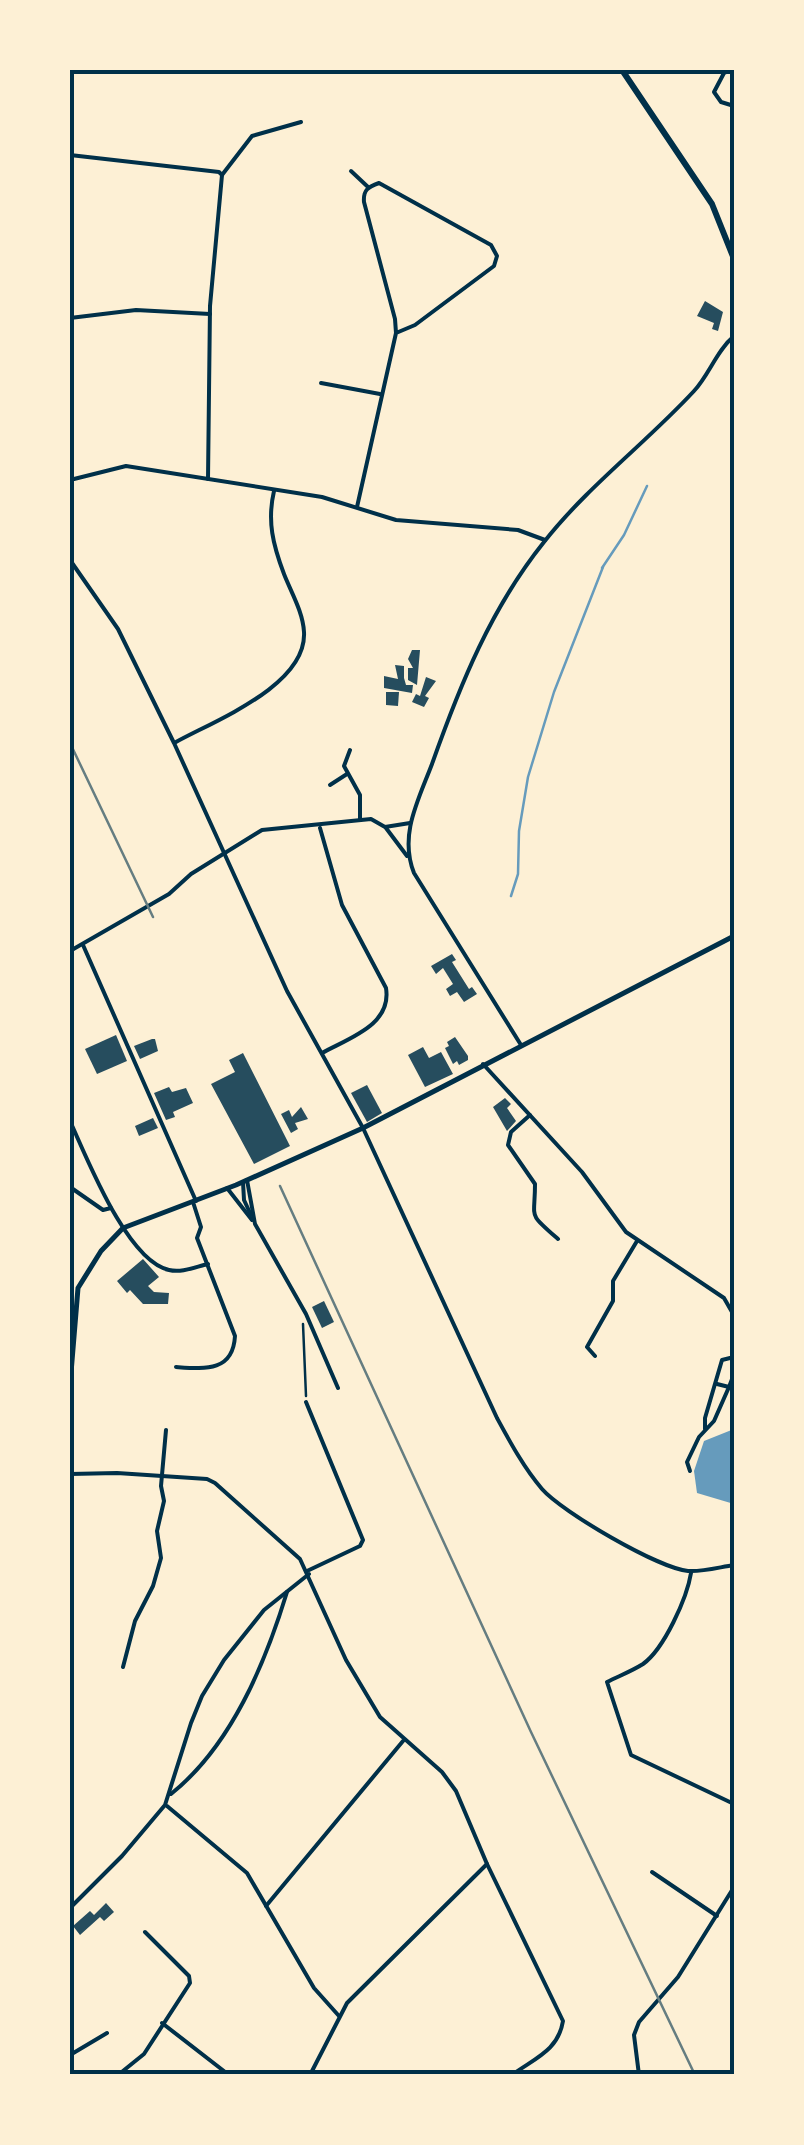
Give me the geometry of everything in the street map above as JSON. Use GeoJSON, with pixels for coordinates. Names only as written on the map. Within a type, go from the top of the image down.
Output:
{"type":"FeatureCollection","features":[{"type":"Feature","properties":{"kind":"main road"},"geometry":{"type":"LineString","coordinates":[[622,70],[712,204],[734,259]]}},
{"type":"Feature","properties":{"kind":"main road"},"geometry":{"type":"LineString","coordinates":[[70,1385],[78,1288],[101,1251],[123,1228],[195,1202],[362,1128],[734,936]]}},
{"type":"Feature","properties":{"kind":"street"},"geometry":{"type":"LineString","coordinates":[[732,70],[724,73],[714,92],[721,102],[734,106]]}},
{"type":"Feature","properties":{"kind":"street"},"geometry":{"type":"LineString","coordinates":[[208,479],[210,314],[220,173],[252,136],[300,122]]}},
{"type":"Feature","properties":{"kind":"street"},"geometry":{"type":"LineString","coordinates":[[70,156],[220,173]]}},
{"type":"Feature","properties":{"kind":"street"},"geometry":{"type":"LineString","coordinates":[[351,171],[368,188]]}},
{"type":"Feature","properties":{"kind":"street"},"geometry":{"type":"LineString","coordinates":[[356,507],[396,332],[363,194],[379,183],[491,245],[497,256],[494,266],[415,326],[396,332]]}},
{"type":"Feature","properties":{"kind":"street"},"geometry":{"type":"LineString","coordinates":[[70,318],[136,310],[210,314]]}},
{"type":"Feature","properties":{"kind":"street"},"geometry":{"type":"LineString","coordinates":[[521,1045],[414,872],[407,856],[410,823],[484,634],[510,588],[545,540],[694,391],[734,336]]}},
{"type":"Feature","properties":{"kind":"street"},"geometry":{"type":"LineString","coordinates":[[321,383],[380,394]]}},
{"type":"Feature","properties":{"kind":"street"},"geometry":{"type":"LineString","coordinates":[[70,480],[126,466],[322,497],[396,520],[518,530],[545,540]]}},
{"type":"Feature","properties":{"kind":"street"},"geometry":{"type":"LineString","coordinates":[[174,743],[246,705],[287,674],[302,654],[304,629],[272,540],[269,511],[274,491]]}},
{"type":"Feature","properties":{"kind":"street"},"geometry":{"type":"LineString","coordinates":[[70,560],[118,630],[287,991],[362,1128],[496,1418],[543,1490],[563,1508],[660,1562],[691,1571],[734,1565]]}},
{"type":"Feature","properties":{"kind":"street"},"geometry":{"type":"LineString","coordinates":[[350,750],[344,766],[360,795],[360,819]]}},
{"type":"Feature","properties":{"kind":"street"},"geometry":{"type":"LineString","coordinates":[[330,784],[348,773]]}},
{"type":"Feature","properties":{"kind":"street"},"geometry":{"type":"LineString","coordinates":[[70,951],[169,894],[191,874],[262,830],[372,819],[386,828],[407,856]]}},
{"type":"Feature","properties":{"kind":"street"},"geometry":{"type":"LineString","coordinates":[[386,828],[410,823]]}},
{"type":"Feature","properties":{"kind":"street"},"geometry":{"type":"LineString","coordinates":[[319,826],[342,904],[388,999],[379,1020],[322,1054]]}},
{"type":"Feature","properties":{"kind":"street"},"geometry":{"type":"LineString","coordinates":[[83,944],[195,1202],[201,1228],[198,1238],[235,1336],[229,1358],[217,1368],[176,1366]]}},
{"type":"Feature","properties":{"kind":"street"},"geometry":{"type":"LineString","coordinates":[[483,1064],[582,1172],[626,1232],[724,1298],[734,1324]]}},
{"type":"Feature","properties":{"kind":"street"},"geometry":{"type":"LineString","coordinates":[[530,1115],[510,1132],[508,1145],[535,1184],[531,1208],[535,1218],[558,1238]]}},
{"type":"Feature","properties":{"kind":"street"},"geometry":{"type":"LineString","coordinates":[[70,1121],[111,1208],[154,1264],[178,1271],[208,1264]]}},
{"type":"Feature","properties":{"kind":"street"},"geometry":{"type":"LineString","coordinates":[[245,1181],[245,1204],[306,1314],[338,1388]]}},
{"type":"Feature","properties":{"kind":"street"},"geometry":{"type":"LineString","coordinates":[[70,1187],[103,1210],[111,1208]]}},
{"type":"Feature","properties":{"kind":"street"},"geometry":{"type":"LineString","coordinates":[[227,1188],[255,1224]]}},
{"type":"Feature","properties":{"kind":"street"},"geometry":{"type":"LineString","coordinates":[[586,1348],[613,1300],[613,1281],[638,1241]]}},
{"type":"Feature","properties":{"kind":"street"},"geometry":{"type":"LineString","coordinates":[[577,1348],[586,1348],[595,1356]]}},
{"type":"Feature","properties":{"kind":"street"},"geometry":{"type":"LineString","coordinates":[[705,1429],[722,1360],[734,1357]]}},
{"type":"Feature","properties":{"kind":"street"},"geometry":{"type":"LineString","coordinates":[[690,1471],[686,1462],[714,1421],[734,1374]]}},
{"type":"Feature","properties":{"kind":"street"},"geometry":{"type":"LineString","coordinates":[[716,1384],[731,1386]]}},
{"type":"Feature","properties":{"kind":"street"},"geometry":{"type":"LineString","coordinates":[[711,1400],[722,1403]]}},
{"type":"Feature","properties":{"kind":"street"},"geometry":{"type":"LineString","coordinates":[[70,1908],[165,1805],[180,1751],[213,1677],[264,1610],[308,1573],[360,1546],[363,1540],[306,1402]]}},
{"type":"Feature","properties":{"kind":"street"},"geometry":{"type":"LineString","coordinates":[[123,1668],[135,1621],[153,1586],[161,1558],[156,1531],[164,1502],[166,1430]]}},
{"type":"Feature","properties":{"kind":"street"},"geometry":{"type":"LineString","coordinates":[[70,1474],[206,1479],[300,1559],[346,1660],[380,1717],[442,1772],[456,1791],[563,2020],[560,2038],[511,2075]]}},
{"type":"Feature","properties":{"kind":"street"},"geometry":{"type":"LineString","coordinates":[[691,1571],[682,1602],[653,1654],[644,1663],[607,1682],[632,1755],[734,1804]]}},
{"type":"Feature","properties":{"kind":"street"},"geometry":{"type":"LineString","coordinates":[[170,1794],[212,1749],[250,1688],[276,1629],[286,1592]]}},
{"type":"Feature","properties":{"kind":"street"},"geometry":{"type":"LineString","coordinates":[[266,1906],[404,1740]]}},
{"type":"Feature","properties":{"kind":"street"},"geometry":{"type":"LineString","coordinates":[[165,1805],[240,1865],[314,1988],[339,2016]]}},
{"type":"Feature","properties":{"kind":"street"},"geometry":{"type":"LineString","coordinates":[[310,2075],[339,2016],[360,1988],[487,1864]]}},
{"type":"Feature","properties":{"kind":"street"},"geometry":{"type":"LineString","coordinates":[[652,1872],[717,1916]]}},
{"type":"Feature","properties":{"kind":"street"},"geometry":{"type":"LineString","coordinates":[[639,2075],[634,2035],[644,2016],[672,1986],[734,1887]]}},
{"type":"Feature","properties":{"kind":"street"},"geometry":{"type":"LineString","coordinates":[[118,2075],[144,2054],[191,1979],[145,1932]]}},
{"type":"Feature","properties":{"kind":"street"},"geometry":{"type":"LineString","coordinates":[[162,2022],[229,2075]]}},
{"type":"Feature","properties":{"kind":"street"},"geometry":{"type":"LineString","coordinates":[[70,2056],[107,2033]]}},
{"type":"Feature","properties":{"kind":"street"},"geometry":{"type":"LineString","coordinates":[[212,2075],[217,2067]]}},
{"type":"Feature","properties":{"kind":"path"},"geometry":{"type":"LineString","coordinates":[[302,1317],[306,1402]]}},
{"type":"Feature","properties":{"kind":"water"},"geometry":{"type":"Polygon","coordinates":[[[734,1429],[734,1504],[697,1493],[694,1471],[704,1441],[734,1429]]]}},
{"type":"Feature","properties":{"kind":"building"},"geometry":{"type":"Polygon","coordinates":[[[705,301],[723,312],[718,331],[712,329],[714,323],[697,316],[705,301]]]}},
{"type":"Feature","properties":{"kind":"building"},"geometry":{"type":"Polygon","coordinates":[[[412,650],[420,650],[417,685],[408,680],[408,668],[413,668],[408,659],[412,650]]]}},
{"type":"Feature","properties":{"kind":"building"},"geometry":{"type":"Polygon","coordinates":[[[395,665],[404,666],[406,685],[413,685],[412,693],[384,688],[384,676],[398,679],[395,665]]]}},
{"type":"Feature","properties":{"kind":"building"},"geometry":{"type":"Polygon","coordinates":[[[426,677],[436,681],[425,696],[429,698],[424,707],[412,702],[416,694],[420,696],[426,677]]]}},
{"type":"Feature","properties":{"kind":"building"},"geometry":{"type":"Polygon","coordinates":[[[386,692],[399,692],[398,706],[386,705],[386,692]]]}},
{"type":"Feature","properties":{"kind":"building"},"geometry":{"type":"Polygon","coordinates":[[[452,954],[456,960],[452,962],[469,989],[472,987],[477,994],[464,1002],[457,992],[450,996],[446,989],[453,984],[443,968],[436,974],[431,966],[452,954]]]}},
{"type":"Feature","properties":{"kind":"building"},"geometry":{"type":"Polygon","coordinates":[[[116,1035],[127,1061],[97,1074],[85,1049],[116,1035]]]}},
{"type":"Feature","properties":{"kind":"building"},"geometry":{"type":"Polygon","coordinates":[[[455,1037],[468,1056],[459,1065],[457,1061],[453,1064],[445,1048],[455,1037]]]}},
{"type":"Feature","properties":{"kind":"building"},"geometry":{"type":"Polygon","coordinates":[[[152,1039],[158,1051],[140,1059],[134,1046],[152,1039]]]}},
{"type":"Feature","properties":{"kind":"building"},"geometry":{"type":"Polygon","coordinates":[[[423,1047],[429,1058],[441,1052],[453,1074],[425,1087],[408,1055],[423,1047]]]}},
{"type":"Feature","properties":{"kind":"building"},"geometry":{"type":"Polygon","coordinates":[[[243,1053],[290,1146],[254,1164],[211,1084],[235,1072],[229,1060],[243,1053]]]}},
{"type":"Feature","properties":{"kind":"building"},"geometry":{"type":"Polygon","coordinates":[[[367,1085],[382,1113],[367,1122],[351,1093],[367,1085]]]}},
{"type":"Feature","properties":{"kind":"building"},"geometry":{"type":"Polygon","coordinates":[[[169,1087],[172,1092],[186,1088],[193,1103],[173,1112],[175,1117],[166,1120],[154,1093],[169,1087]]]}},
{"type":"Feature","properties":{"kind":"building"},"geometry":{"type":"Polygon","coordinates":[[[505,1098],[516,1121],[507,1131],[493,1107],[505,1098]]]}},
{"type":"Feature","properties":{"kind":"building"},"geometry":{"type":"Polygon","coordinates":[[[301,1107],[308,1119],[295,1123],[298,1129],[291,1133],[281,1114],[289,1110],[292,1117],[301,1107]]]}},
{"type":"Feature","properties":{"kind":"building"},"geometry":{"type":"Polygon","coordinates":[[[153,1118],[158,1128],[139,1136],[135,1126],[153,1118]]]}},
{"type":"Feature","properties":{"kind":"building"},"geometry":{"type":"Polygon","coordinates":[[[143,1259],[159,1277],[148,1286],[154,1292],[169,1293],[168,1304],[143,1304],[117,1281],[143,1259]]]}},
{"type":"Feature","properties":{"kind":"building"},"geometry":{"type":"Polygon","coordinates":[[[324,1301],[334,1322],[322,1328],[312,1307],[324,1301]]]}},
{"type":"Feature","properties":{"kind":"building"},"geometry":{"type":"Polygon","coordinates":[[[106,1903],[114,1912],[104,1921],[100,1917],[80,1935],[73,1926],[106,1903]]]}},
{"type":"Feature","properties":{"kind":"waterway"},"geometry":{"type":"LineString","coordinates":[[602,568],[624,535],[647,486]]}},
{"type":"Feature","properties":{"kind":"waterway"},"geometry":{"type":"LineString","coordinates":[[511,896],[518,874],[519,831],[528,777],[554,692],[603,567]]}},
{"type":"Feature","properties":{"kind":"railway"},"geometry":{"type":"LineString","coordinates":[[70,743],[153,917]]}},
{"type":"Feature","properties":{"kind":"railway"},"geometry":{"type":"LineString","coordinates":[[280,1186],[531,1732],[695,2075]]}}]}
